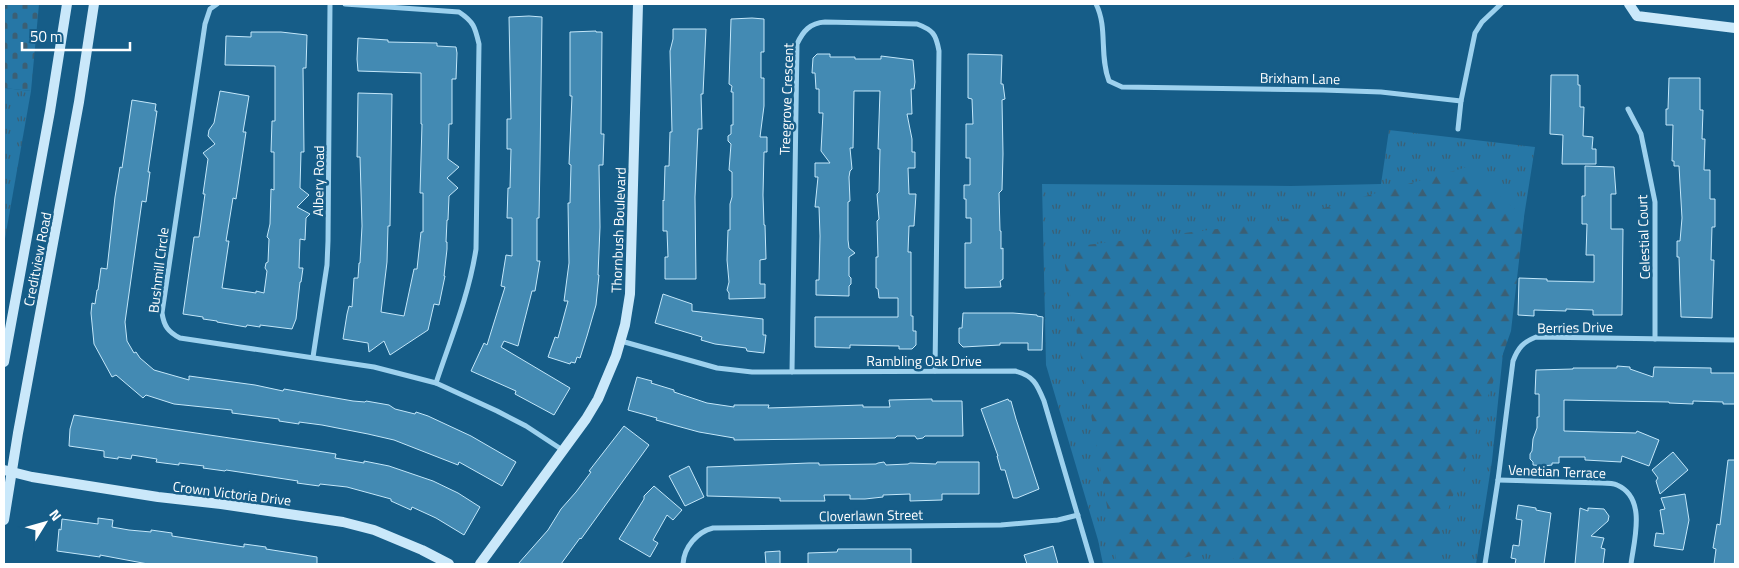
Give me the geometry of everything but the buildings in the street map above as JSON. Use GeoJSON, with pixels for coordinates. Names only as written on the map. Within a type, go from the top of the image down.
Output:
{"type":"FeatureCollection","features":[{"type":"Feature","properties":{"kind":"street","name":"Creditview Road"},"geometry":{"type":"LineString","coordinates":[[4,362],[50,111],[67,4]]}},
{"type":"Feature","properties":{"kind":"street","name":"Creditview Road"},"geometry":{"type":"LineString","coordinates":[[4,520],[8,471],[18,433],[76,121],[94,4]]}},
{"type":"Feature","properties":{"kind":"street","name":"Bushmill Circle"},"geometry":{"type":"LineString","coordinates":[[218,4],[210,9],[205,24],[162,313],[164,324],[170,334],[180,338],[374,367],[436,382],[526,426],[564,451]]}},
{"type":"Feature","properties":{"kind":"street","name":"Albery Road"},"geometry":{"type":"LineString","coordinates":[[313,357],[327,265],[330,4]]}},
{"type":"Feature","properties":{"kind":"street"},"geometry":{"type":"LineString","coordinates":[[345,4],[459,12],[471,20],[476,30],[479,44],[476,249],[462,308],[436,382]]}},
{"type":"Feature","properties":{"kind":"street","name":"Thornbush Boulevard"},"geometry":{"type":"LineString","coordinates":[[480,564],[586,420],[598,399],[622,341],[632,282],[638,4]]}},
{"type":"Feature","properties":{"kind":"street","name":"Brixham Lane"},"geometry":{"type":"LineString","coordinates":[[1096,4],[1101,14],[1104,68],[1108,81],[1122,87],[1381,92],[1461,101]]}},
{"type":"Feature","properties":{"kind":"street"},"geometry":{"type":"LineString","coordinates":[[1458,129],[1461,101],[1475,33],[1482,22],[1501,4]]}},
{"type":"Feature","properties":{"kind":"street"},"geometry":{"type":"LineString","coordinates":[[1629,4],[1637,16],[1735,28]]}},
{"type":"Feature","properties":{"kind":"street","name":"Treegrove Crescent"},"geometry":{"type":"LineString","coordinates":[[792,372],[797,44],[802,33],[809,26],[825,22],[917,24],[929,28],[936,38],[939,51],[935,370]]}},
{"type":"Feature","properties":{"kind":"street","name":"Celestial Court"},"geometry":{"type":"LineString","coordinates":[[1628,109],[1641,134],[1656,202],[1655,339]]}},
{"type":"Feature","properties":{"kind":"street","name":"Berries Drive"},"geometry":{"type":"LineString","coordinates":[[1485,564],[1513,361],[1517,349],[1525,341],[1536,337],[1735,340]]}},
{"type":"Feature","properties":{"kind":"street","name":"Rambling Oak Drive"},"geometry":{"type":"LineString","coordinates":[[622,341],[717,368],[752,372],[935,370],[1015,371],[1026,374],[1036,383],[1044,401],[1092,564]]}},
{"type":"Feature","properties":{"kind":"street","name":"Crown Victoria Drive"},"geometry":{"type":"LineString","coordinates":[[8,471],[32,477],[158,497],[343,522],[374,530],[450,564]]}},
{"type":"Feature","properties":{"kind":"street","name":"Venetian Terrace"},"geometry":{"type":"LineString","coordinates":[[1498,480],[1617,485],[1630,494],[1636,507],[1637,520],[1631,564]]}},
{"type":"Feature","properties":{"kind":"street","name":"Cloverlawn Street"},"geometry":{"type":"LineString","coordinates":[[683,564],[686,550],[696,536],[708,529],[714,528],[1001,526],[1058,520],[1078,515]]}},
{"type":"Feature","properties":{"kind":"green space"},"geometry":{"type":"Polygon","coordinates":[[[4,4],[39,4],[31,91],[4,88],[4,4]]]}},
{"type":"Feature","properties":{"kind":"green space"},"geometry":{"type":"Polygon","coordinates":[[[4,88],[31,91],[4,244],[4,88]]]}},
{"type":"Feature","properties":{"kind":"green space"},"geometry":{"type":"Polygon","coordinates":[[[1389,130],[1535,147],[1504,343],[1492,461],[1476,564],[1103,564],[1098,540],[1046,365],[1042,184],[1291,186],[1381,184],[1389,130]]]}},
{"type":"Feature","properties":{"kind":"green space"},"geometry":{"type":"Polygon","coordinates":[[[1467,167],[1524,217],[1511,331],[1429,564],[1244,564],[1216,550],[1159,564],[1117,564],[1062,248],[1275,222],[1467,167]]]}}]}
